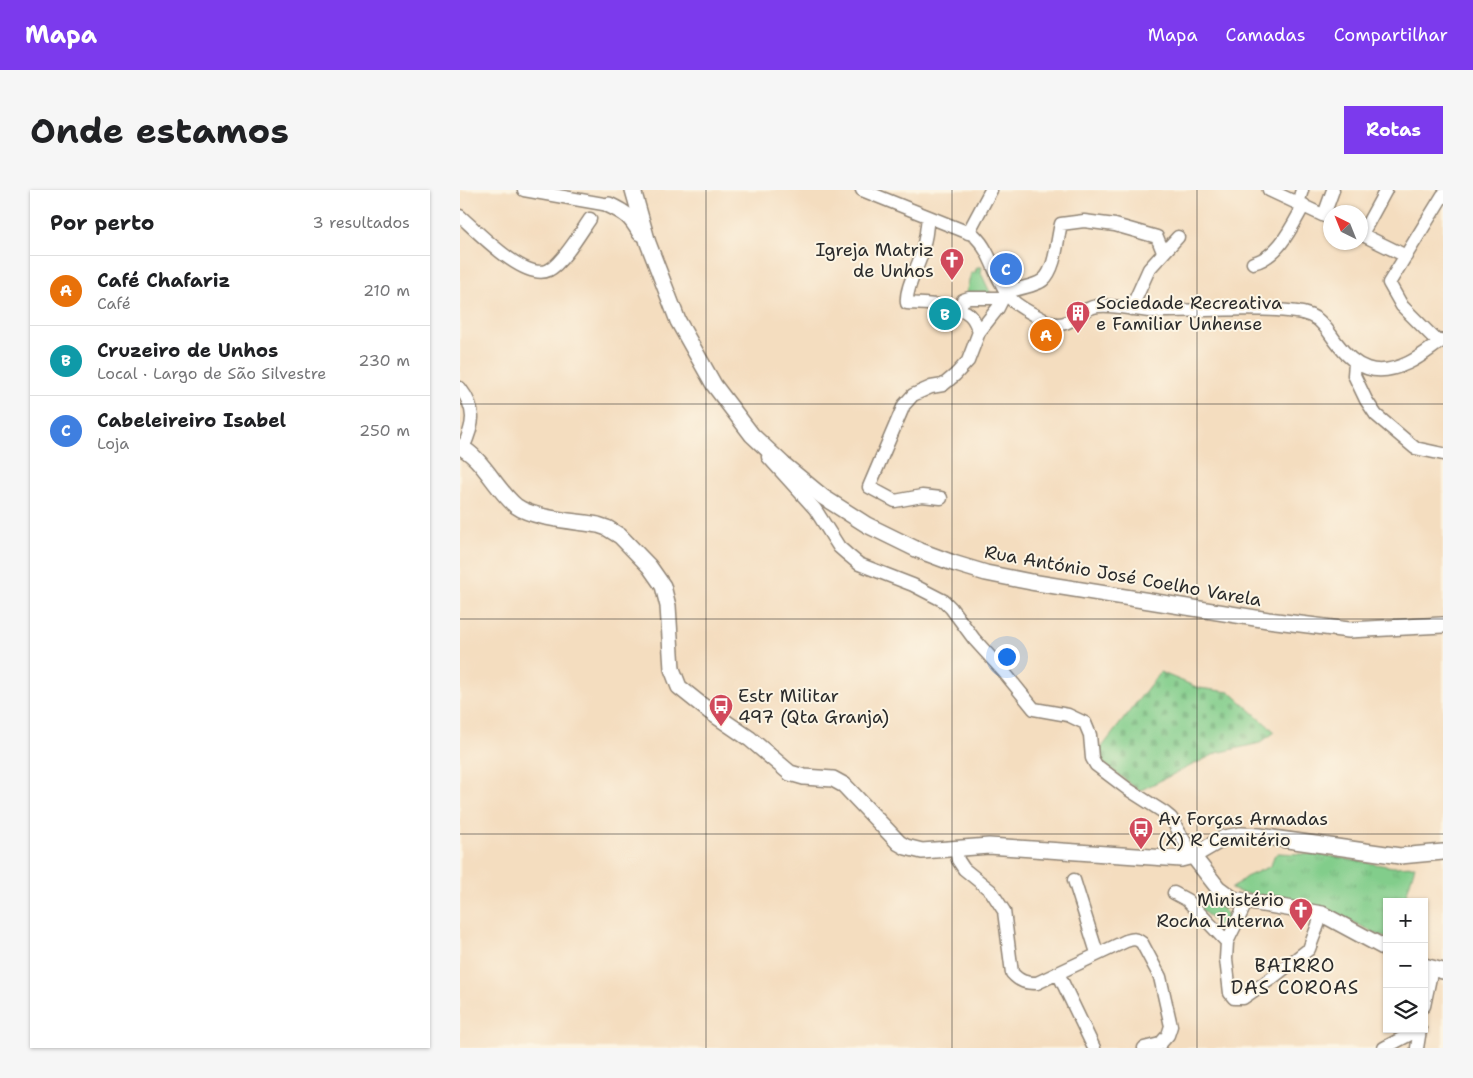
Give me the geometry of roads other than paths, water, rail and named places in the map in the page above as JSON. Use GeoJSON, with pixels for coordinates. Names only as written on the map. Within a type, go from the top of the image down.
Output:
{"type":"FeatureCollection","features":[{"type":"Feature","properties":{"kind":"street"},"geometry":{"type":"LineString","coordinates":[[524,190],[624,203],[633,190]]}},
{"type":"Feature","properties":{"kind":"street"},"geometry":{"type":"LineString","coordinates":[[862,190],[968,233],[979,240],[992,262],[1004,295],[1050,323],[1066,323],[1096,306],[1150,311],[1246,310],[1286,307],[1318,320],[1343,352],[1355,363],[1373,370],[1388,370],[1407,364],[1441,342],[1402,306],[1390,283],[1443,195]]}},
{"type":"Feature","properties":{"kind":"street"},"geometry":{"type":"LineString","coordinates":[[968,233],[992,190]]}},
{"type":"Feature","properties":{"kind":"street"},"geometry":{"type":"LineString","coordinates":[[1269,190],[1323,215]]}},
{"type":"Feature","properties":{"kind":"street"},"geometry":{"type":"LineString","coordinates":[[1252,263],[1266,256],[1284,240],[1301,204],[1302,190]]}},
{"type":"Feature","properties":{"kind":"street"},"geometry":{"type":"LineString","coordinates":[[1330,205],[1333,190]]}},
{"type":"Feature","properties":{"kind":"street"},"geometry":{"type":"LineString","coordinates":[[1368,222],[1386,190]]}},
{"type":"Feature","properties":{"kind":"street","name":"Rua António José Coelho Varela"},"geometry":{"type":"LineString","coordinates":[[624,203],[648,243],[678,321],[714,385],[752,435],[807,484],[867,526],[918,550],[986,573],[1031,582],[1219,612],[1349,630],[1443,625]]}},
{"type":"Feature","properties":{"kind":"street"},"geometry":{"type":"LineString","coordinates":[[460,216],[516,264],[534,271],[548,271],[557,264],[590,219]]}},
{"type":"Feature","properties":{"kind":"street"},"geometry":{"type":"LineString","coordinates":[[928,217],[922,252],[906,300],[907,303],[960,309],[971,316],[979,332]]}},
{"type":"Feature","properties":{"kind":"street"},"geometry":{"type":"LineString","coordinates":[[960,309],[963,300],[1004,295],[1043,280],[1051,268],[1061,224],[1084,221],[1115,225],[1157,237],[1163,252]]}},
{"type":"Feature","properties":{"kind":"street"},"geometry":{"type":"LineString","coordinates":[[1131,309],[1149,269],[1178,237]]}},
{"type":"Feature","properties":{"kind":"street"},"geometry":{"type":"LineString","coordinates":[[1368,237],[1406,256]]}},
{"type":"Feature","properties":{"kind":"street"},"geometry":{"type":"LineString","coordinates":[[941,498],[922,496],[895,501],[869,487],[904,405],[914,395],[930,387],[943,385],[955,375],[968,360],[979,332],[998,308],[1004,295]]}},
{"type":"Feature","properties":{"kind":"street"},"geometry":{"type":"LineString","coordinates":[[1355,363],[1354,375],[1366,400],[1376,415],[1415,448],[1443,454]]}},
{"type":"Feature","properties":{"kind":"street"},"geometry":{"type":"LineString","coordinates":[[460,388],[467,397],[473,417],[470,432],[461,448],[474,457],[508,498],[524,511],[607,528],[620,536],[657,576],[666,593],[672,669],[676,681],[684,692],[750,739],[790,773],[804,777],[833,779],[844,785],[906,848],[922,851],[990,846],[1175,859],[1193,856],[1224,838],[1250,835],[1400,856],[1443,852]]}},
{"type":"Feature","properties":{"kind":"street"},"geometry":{"type":"LineString","coordinates":[[752,435],[756,443],[815,509],[839,547],[846,554],[860,564],[944,601],[1034,709],[1068,714],[1082,720],[1088,726],[1092,758],[1096,765],[1170,818],[1193,856],[1225,895],[1233,900],[1246,903],[1322,914],[1383,947]]}},
{"type":"Feature","properties":{"kind":"street"},"geometry":{"type":"LineString","coordinates":[[956,849],[958,860],[964,869],[991,891],[1004,911],[1012,974],[1018,980],[1026,983],[1037,983],[1134,938],[1142,944],[1160,977],[1171,1026],[1168,1035],[1160,1044],[1144,1048]]}},
{"type":"Feature","properties":{"kind":"street"},"geometry":{"type":"LineString","coordinates":[[1074,880],[1097,954]]}},
{"type":"Feature","properties":{"kind":"street"},"geometry":{"type":"LineString","coordinates":[[1174,893],[1187,900],[1227,942]]}},
{"type":"Feature","properties":{"kind":"street"},"geometry":{"type":"LineString","coordinates":[[1246,903],[1227,942],[1226,959],[1230,993],[1234,998],[1243,998],[1309,950],[1322,914]]}},
{"type":"Feature","properties":{"kind":"street"},"geometry":{"type":"LineString","coordinates":[[1428,989],[1433,968]]}},
{"type":"Feature","properties":{"kind":"street"},"geometry":{"type":"LineString","coordinates":[[1058,973],[1094,1048]]}},
{"type":"Feature","properties":{"kind":"street"},"geometry":{"type":"LineString","coordinates":[[1384,1048],[1414,1033]]}},
{"type":"Feature","properties":{"kind":"street"},"geometry":{"type":"LineString","coordinates":[[1417,1048],[1420,1033]]}},
{"type":"Feature","properties":{"kind":"place","name":"Cabeleireiro Isabel"},"geometry":{"type":"Point","coordinates":[1006,269]}},
{"type":"Feature","properties":{"kind":"place","name":"Igreja Matriz de Unhos"},"geometry":{"type":"Point","coordinates":[952,281]}},
{"type":"Feature","properties":{"kind":"place","name":"Cruzeiro de Unhos"},"geometry":{"type":"Point","coordinates":[945,314]}},
{"type":"Feature","properties":{"kind":"place","name":"Sociedade Recreativa e Familiar Unhense"},"geometry":{"type":"Point","coordinates":[1078,334]}},
{"type":"Feature","properties":{"kind":"place","name":"Café Chafariz"},"geometry":{"type":"Point","coordinates":[1046,335]}},
{"type":"Feature","properties":{"kind":"place","name":"Estr Militar 497 (Qta Granja)"},"geometry":{"type":"Point","coordinates":[721,727]}},
{"type":"Feature","properties":{"kind":"place","name":"Av Forças Armadas (X) R Cemitério"},"geometry":{"type":"Point","coordinates":[1141,850]}},
{"type":"Feature","properties":{"kind":"place","name":"Ministério Rocha Interna"},"geometry":{"type":"Point","coordinates":[1301,931]}},
{"type":"Feature","properties":{"kind":"district","name":"BAIRRO DAS COROAS"},"geometry":{"type":"Point","coordinates":[1295,976]}}]}
